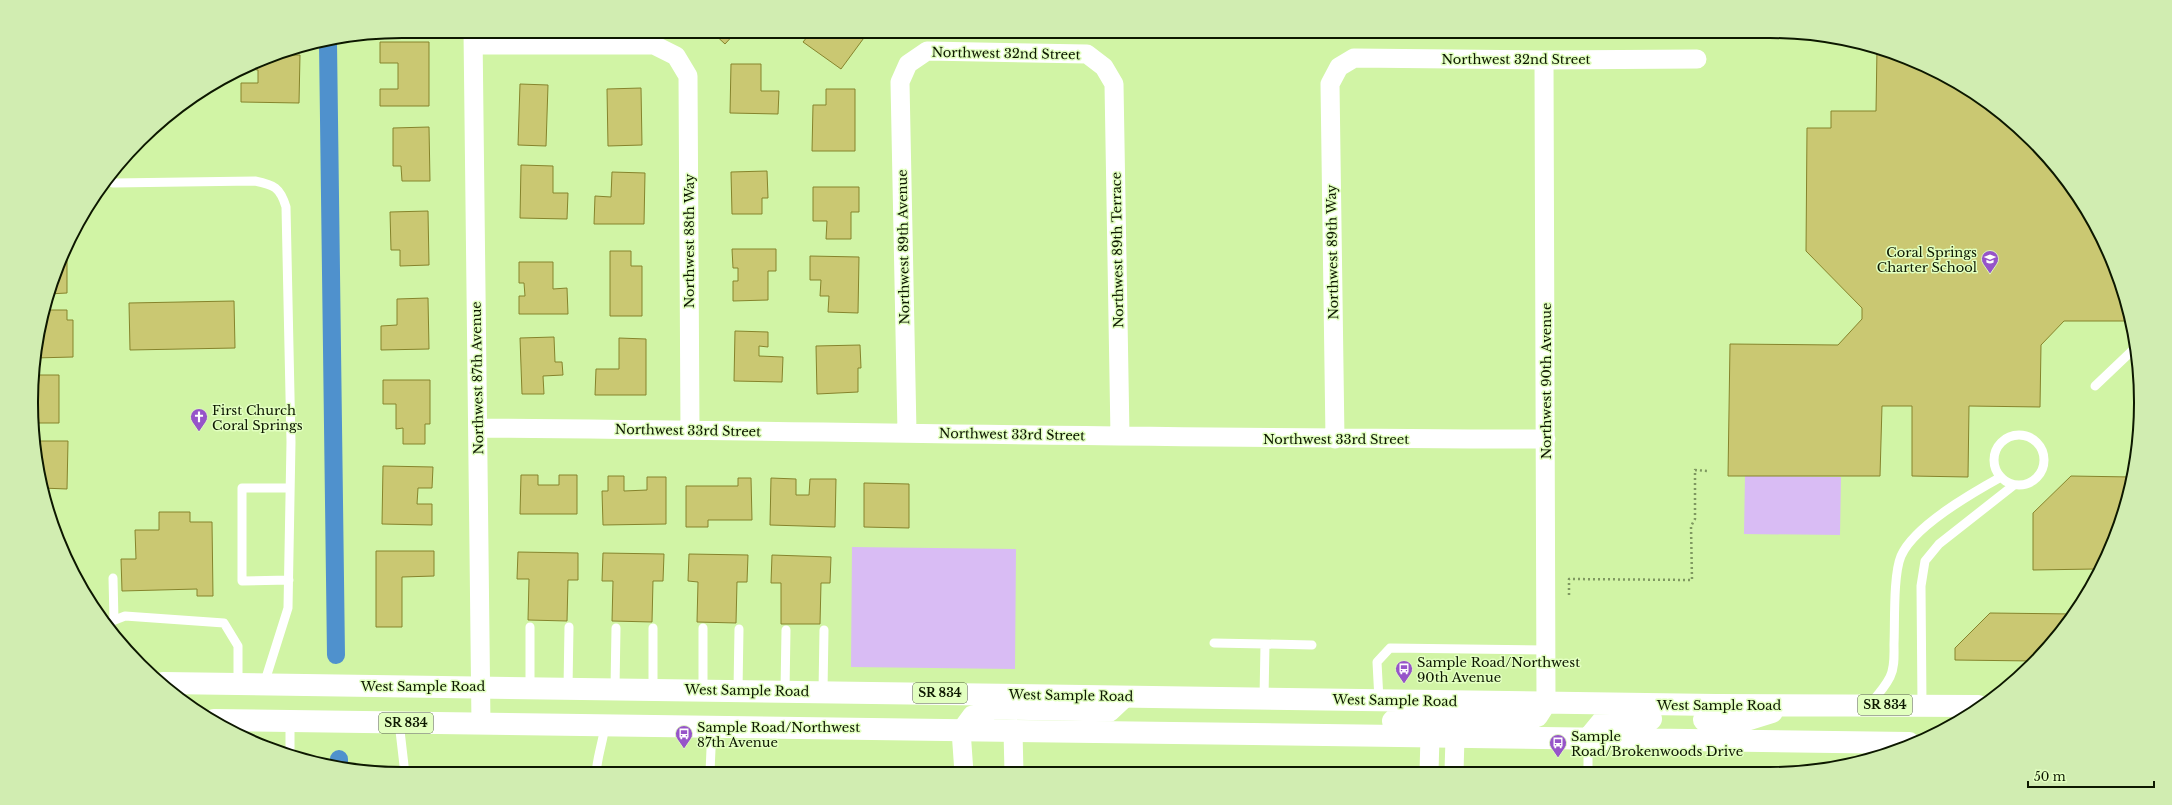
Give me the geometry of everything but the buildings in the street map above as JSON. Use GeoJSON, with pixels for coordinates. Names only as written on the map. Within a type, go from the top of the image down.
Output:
{"type":"FeatureCollection","features":[{"type":"Feature","properties":{"kind":"main road","name":"West Sample Road"},"geometry":{"type":"LineString","coordinates":[[170,683],[238,685],[481,686],[1792,706],[1972,706]]}},
{"type":"Feature","properties":{"kind":"main road"},"geometry":{"type":"LineString","coordinates":[[1318,735],[1366,721],[1520,722],[1537,716],[1546,702]]}},
{"type":"Feature","properties":{"kind":"main road"},"geometry":{"type":"LineString","coordinates":[[1588,739],[1602,722],[1623,719],[1743,721],[1792,706]]}},
{"type":"Feature","properties":{"kind":"main road","name":"SR 834"},"geometry":{"type":"LineString","coordinates":[[241,729],[290,721],[399,722],[1588,739],[1894,745]]}},
{"type":"Feature","properties":{"kind":"street","name":"Northwest 88th Way"},"geometry":{"type":"LineString","coordinates":[[473,38],[654,46],[676,56],[688,76],[690,430]]}},
{"type":"Feature","properties":{"kind":"street","name":"Northwest 87th Avenue"},"geometry":{"type":"LineString","coordinates":[[473,38],[481,724]]}},
{"type":"Feature","properties":{"kind":"street","name":"Northwest 32nd Street"},"geometry":{"type":"LineString","coordinates":[[908,64],[927,51],[1087,54],[1104,67]]}},
{"type":"Feature","properties":{"kind":"street","name":"Northwest 32nd Street"},"geometry":{"type":"LineString","coordinates":[[1339,67],[1354,58],[1544,60],[1697,59]]}},
{"type":"Feature","properties":{"kind":"street","name":"Northwest 90th Avenue"},"geometry":{"type":"LineString","coordinates":[[1544,60],[1546,702]]}},
{"type":"Feature","properties":{"kind":"street","name":"Northwest 89th Avenue"},"geometry":{"type":"LineString","coordinates":[[907,432],[900,82],[908,64]]}},
{"type":"Feature","properties":{"kind":"street","name":"Northwest 89th Terrace"},"geometry":{"type":"LineString","coordinates":[[1104,67],[1114,84],[1120,436]]}},
{"type":"Feature","properties":{"kind":"street","name":"Northwest 89th Way"},"geometry":{"type":"LineString","coordinates":[[1335,439],[1330,84],[1339,67]]}},
{"type":"Feature","properties":{"kind":"street","name":"Northwest 33rd Street"},"geometry":{"type":"LineString","coordinates":[[478,428],[907,432],[1335,439],[1546,439]]}},
{"type":"Feature","properties":{"kind":"street"},"geometry":{"type":"LineString","coordinates":[[964,767],[961,730],[972,715],[995,710],[1110,712],[1127,696]]}},
{"type":"Feature","properties":{"kind":"street"},"geometry":{"type":"LineString","coordinates":[[1013,731],[1014,767]]}},
{"type":"Feature","properties":{"kind":"street"},"geometry":{"type":"LineString","coordinates":[[1430,737],[1430,767]]}},
{"type":"Feature","properties":{"kind":"street"},"geometry":{"type":"LineString","coordinates":[[1454,767],[1455,738]]}},
{"type":"Feature","properties":{"kind":"lane"},"geometry":{"type":"LineString","coordinates":[[113,183],[255,181],[273,185],[283,195],[286,207],[290,488],[288,608],[264,685]]}},
{"type":"Feature","properties":{"kind":"lane"},"geometry":{"type":"LineString","coordinates":[[2095,386],[2131,352]]}},
{"type":"Feature","properties":{"kind":"lane"},"geometry":{"type":"LineString","coordinates":[[1922,706],[1921,586],[1925,561],[1939,544],[2014,484],[2030,482],[2042,471],[2044,458],[2040,446],[2027,436],[2011,436],[1998,446],[1994,462],[2001,477],[2014,484]]}},
{"type":"Feature","properties":{"kind":"lane"},"geometry":{"type":"LineString","coordinates":[[1870,705],[1890,677],[1894,664],[1896,586],[1901,557],[1912,538],[1929,524],[1978,490],[2001,477]]}},
{"type":"Feature","properties":{"kind":"lane"},"geometry":{"type":"LineString","coordinates":[[289,580],[242,581],[242,488],[290,488]]}},
{"type":"Feature","properties":{"kind":"lane"},"geometry":{"type":"LineString","coordinates":[[110,620],[113,578]]}},
{"type":"Feature","properties":{"kind":"lane"},"geometry":{"type":"LineString","coordinates":[[111,622],[125,616],[224,623],[238,646],[238,685]]}},
{"type":"Feature","properties":{"kind":"lane"},"geometry":{"type":"LineString","coordinates":[[530,627],[530,687]]}},
{"type":"Feature","properties":{"kind":"lane"},"geometry":{"type":"LineString","coordinates":[[568,688],[569,627]]}},
{"type":"Feature","properties":{"kind":"lane"},"geometry":{"type":"LineString","coordinates":[[615,688],[616,628]]}},
{"type":"Feature","properties":{"kind":"lane"},"geometry":{"type":"LineString","coordinates":[[653,628],[653,689]]}},
{"type":"Feature","properties":{"kind":"lane"},"geometry":{"type":"LineString","coordinates":[[703,628],[703,690]]}},
{"type":"Feature","properties":{"kind":"lane"},"geometry":{"type":"LineString","coordinates":[[738,690],[739,629]]}},
{"type":"Feature","properties":{"kind":"lane"},"geometry":{"type":"LineString","coordinates":[[785,691],[786,630]]}},
{"type":"Feature","properties":{"kind":"lane"},"geometry":{"type":"LineString","coordinates":[[823,691],[824,630]]}},
{"type":"Feature","properties":{"kind":"lane"},"geometry":{"type":"LineString","coordinates":[[1214,643],[1312,644]]}},
{"type":"Feature","properties":{"kind":"lane"},"geometry":{"type":"LineString","coordinates":[[1264,698],[1265,644]]}},
{"type":"Feature","properties":{"kind":"lane"},"geometry":{"type":"LineString","coordinates":[[1379,700],[1378,662],[1390,648],[1546,650]]}},
{"type":"Feature","properties":{"kind":"lane"},"geometry":{"type":"LineString","coordinates":[[290,721],[290,750]]}},
{"type":"Feature","properties":{"kind":"lane"},"geometry":{"type":"LineString","coordinates":[[399,722],[404,767]]}},
{"type":"Feature","properties":{"kind":"lane"},"geometry":{"type":"LineString","coordinates":[[596,767],[596,760],[603,744],[605,726]]}},
{"type":"Feature","properties":{"kind":"lane"},"geometry":{"type":"LineString","coordinates":[[710,767],[712,727]]}},
{"type":"Feature","properties":{"kind":"lane"},"geometry":{"type":"LineString","coordinates":[[1588,739],[1588,767]]}},
{"type":"Feature","properties":{"kind":"path"},"geometry":{"type":"LineString","coordinates":[[1569,595],[1569,579],[1692,580],[1691,526],[1695,519],[1695,470],[1708,471]]}},
{"type":"Feature","properties":{"kind":"shaded area"},"geometry":{"type":"Polygon","coordinates":[[[1745,476],[1841,477],[1840,535],[1744,534],[1745,476]]]}},
{"type":"Feature","properties":{"kind":"shaded area"},"geometry":{"type":"Polygon","coordinates":[[[852,547],[1016,549],[1015,669],[851,667],[852,547]]]}},
{"type":"Feature","properties":{"kind":"waterway"},"geometry":{"type":"LineString","coordinates":[[328,46],[336,655]]}},
{"type":"Feature","properties":{"kind":"place","name":"Coral Springs Charter School"},"geometry":{"type":"Point","coordinates":[1990,274]}},
{"type":"Feature","properties":{"kind":"place","name":"First Church Coral Springs"},"geometry":{"type":"Point","coordinates":[199,432]}},
{"type":"Feature","properties":{"kind":"place","name":"Sample Road/Northwest 90th Avenue"},"geometry":{"type":"Point","coordinates":[1404,684]}},
{"type":"Feature","properties":{"kind":"place","name":"Sample Road/Northwest 87th Avenue"},"geometry":{"type":"Point","coordinates":[684,749]}},
{"type":"Feature","properties":{"kind":"place","name":"Sample Road/Brokenwoods Drive"},"geometry":{"type":"Point","coordinates":[1558,758]}}]}
